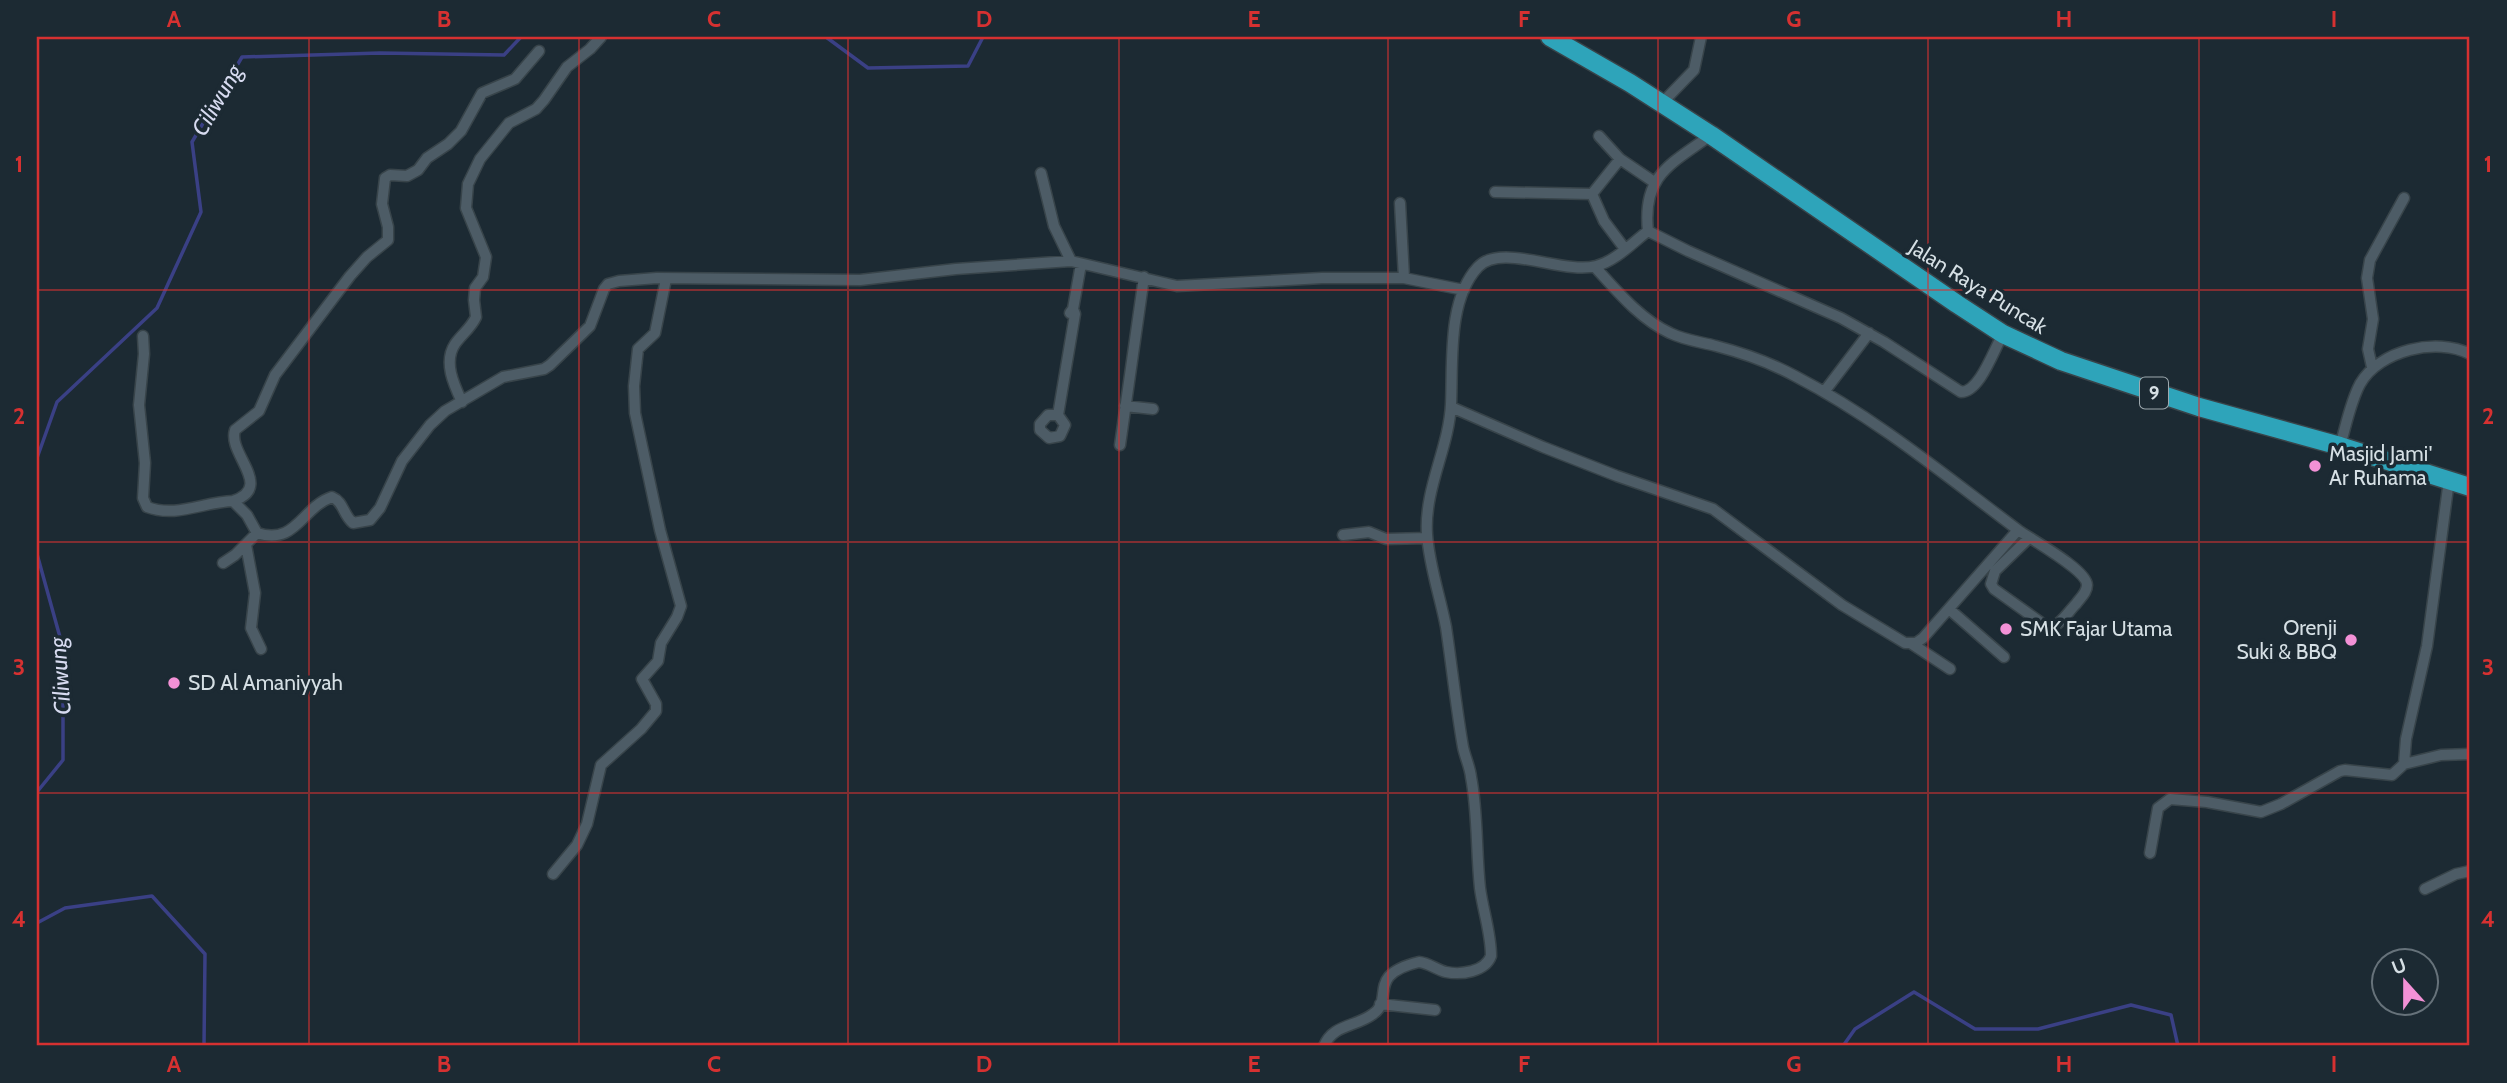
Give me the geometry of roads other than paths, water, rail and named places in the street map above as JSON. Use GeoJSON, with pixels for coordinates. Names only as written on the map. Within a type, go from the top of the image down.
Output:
{"type":"FeatureCollection","features":[{"type":"Feature","properties":{"kind":"highway","name":"Jalan Raya Puncak"},"geometry":{"type":"LineString","coordinates":[[1550,37],[1711,135],[2003,334],[2049,356],[2154,393],[2340,446],[2470,487]]}},
{"type":"Feature","properties":{"kind":"street"},"geometry":{"type":"LineString","coordinates":[[462,402],[451,375],[450,355],[453,346],[476,317],[475,288],[482,277],[486,257],[466,208],[468,184],[480,159],[509,124],[536,109],[567,67],[601,37]]}},
{"type":"Feature","properties":{"kind":"street"},"geometry":{"type":"LineString","coordinates":[[1662,103],[1694,70],[1701,37]]}},
{"type":"Feature","properties":{"kind":"street"},"geometry":{"type":"LineString","coordinates":[[143,336],[139,405],[147,507],[158,511],[178,511],[242,498],[247,491],[250,476],[234,443],[236,430],[259,411],[275,375],[350,276],[367,257],[388,240],[388,227],[382,204],[385,178],[390,175],[407,176],[418,170],[427,158],[461,131],[482,93],[514,79],[538,51]]}},
{"type":"Feature","properties":{"kind":"street"},"geometry":{"type":"LineString","coordinates":[[1648,231],[1647,209],[1654,182],[1674,162],[1711,135]]}},
{"type":"Feature","properties":{"kind":"street"},"geometry":{"type":"LineString","coordinates":[[1599,136],[1620,159],[1654,182]]}},
{"type":"Feature","properties":{"kind":"street"},"geometry":{"type":"LineString","coordinates":[[1592,194],[1620,159]]}},
{"type":"Feature","properties":{"kind":"street"},"geometry":{"type":"LineString","coordinates":[[1041,173],[1054,226],[1076,262],[1073,309],[1070,314],[1056,415]]}},
{"type":"Feature","properties":{"kind":"street"},"geometry":{"type":"LineString","coordinates":[[1496,192],[1592,194]]}},
{"type":"Feature","properties":{"kind":"street"},"geometry":{"type":"LineString","coordinates":[[1592,194],[1604,221],[1625,249]]}},
{"type":"Feature","properties":{"kind":"street"},"geometry":{"type":"LineString","coordinates":[[2372,367],[2368,349],[2373,319],[2367,278],[2370,260],[2404,198]]}},
{"type":"Feature","properties":{"kind":"street"},"geometry":{"type":"LineString","coordinates":[[1400,203],[1404,278]]}},
{"type":"Feature","properties":{"kind":"street"},"geometry":{"type":"LineString","coordinates":[[1324,1046],[1332,1033],[1371,1016],[1380,1004],[1386,979],[1402,968],[1419,962],[1447,972],[1468,972],[1486,965],[1491,956],[1480,890],[1471,777],[1464,750],[1445,622],[1427,538],[1430,502],[1451,407],[1451,353],[1464,290],[1477,269],[1492,258],[1510,258],[1564,267],[1595,267],[1614,258],[1648,231]]}},
{"type":"Feature","properties":{"kind":"street"},"geometry":{"type":"LineString","coordinates":[[1648,231],[1699,257],[1820,308],[1869,333],[1965,392],[1970,391],[1979,381],[2003,334]]}},
{"type":"Feature","properties":{"kind":"street"},"geometry":{"type":"LineString","coordinates":[[233,501],[242,507],[257,533],[272,536],[291,530],[304,520],[316,505],[332,497],[339,501],[353,523],[370,520],[380,508],[402,461],[445,411],[503,376],[544,369],[550,365],[590,326],[608,284],[619,281],[860,280],[956,269],[1076,262],[1177,286],[1322,278],[1404,278],[1464,290]]}},
{"type":"Feature","properties":{"kind":"street"},"geometry":{"type":"LineString","coordinates":[[1595,267],[1643,316],[1663,329],[1768,364],[1824,392],[1884,429],[2029,538],[2073,566],[2084,575],[2087,581],[2086,591],[2060,622],[2052,627],[2043,624],[1994,589],[1991,584],[1995,571],[2029,538]]}},
{"type":"Feature","properties":{"kind":"street"},"geometry":{"type":"LineString","coordinates":[[1120,445],[1144,277]]}},
{"type":"Feature","properties":{"kind":"street"},"geometry":{"type":"LineString","coordinates":[[553,874],[578,845],[587,824],[601,765],[641,729],[656,710],[656,704],[642,679],[660,657],[661,643],[681,606],[643,453],[634,400],[638,349],[655,333],[666,279]]}},
{"type":"Feature","properties":{"kind":"street"},"geometry":{"type":"LineString","coordinates":[[1824,392],[1869,333]]}},
{"type":"Feature","properties":{"kind":"street"},"geometry":{"type":"LineString","coordinates":[[2340,446],[2357,390],[2372,367],[2411,350],[2436,345],[2470,354]]}},
{"type":"Feature","properties":{"kind":"street"},"geometry":{"type":"LineString","coordinates":[[1125,406],[1153,409]]}},
{"type":"Feature","properties":{"kind":"street"},"geometry":{"type":"LineString","coordinates":[[1451,407],[1617,476],[1706,505],[1728,518],[1842,605],[1898,639],[1912,643],[1950,669]]}},
{"type":"Feature","properties":{"kind":"street"},"geometry":{"type":"LineString","coordinates":[[2404,764],[2406,739],[2427,646],[2449,480]]}},
{"type":"Feature","properties":{"kind":"street"},"geometry":{"type":"LineString","coordinates":[[1912,643],[1923,638],[2018,530]]}},
{"type":"Feature","properties":{"kind":"street"},"geometry":{"type":"LineString","coordinates":[[1343,535],[1369,532],[1387,539],[1427,538]]}},
{"type":"Feature","properties":{"kind":"street"},"geometry":{"type":"LineString","coordinates":[[223,562],[236,555],[257,533]]}},
{"type":"Feature","properties":{"kind":"street"},"geometry":{"type":"LineString","coordinates":[[246,545],[255,593],[251,628],[261,649]]}},
{"type":"Feature","properties":{"kind":"street"},"geometry":{"type":"LineString","coordinates":[[1949,609],[2004,657]]}},
{"type":"Feature","properties":{"kind":"street"},"geometry":{"type":"LineString","coordinates":[[2150,853],[2158,808],[2170,799],[2207,802],[2261,812],[2281,804],[2340,771],[2392,775],[2404,764],[2441,755],[2470,754]]}},
{"type":"Feature","properties":{"kind":"street"},"geometry":{"type":"LineString","coordinates":[[2425,889],[2456,874],[2470,871]]}},
{"type":"Feature","properties":{"kind":"street"},"geometry":{"type":"LineString","coordinates":[[1380,1004],[1435,1010]]}},
{"type":"Feature","properties":{"kind":"waterway","name":"Ciliwung"},"geometry":{"type":"LineString","coordinates":[[37,458],[57,402],[157,308],[201,212],[192,142],[242,57],[380,53],[504,55],[521,37]]}},
{"type":"Feature","properties":{"kind":"waterway","name":"Ciliwung"},"geometry":{"type":"LineString","coordinates":[[826,37],[868,68],[968,66],[983,37]]}},
{"type":"Feature","properties":{"kind":"waterway","name":"Ciliwung"},"geometry":{"type":"LineString","coordinates":[[2391,37],[2417,37]]}},
{"type":"Feature","properties":{"kind":"waterway","name":"Ciliwung"},"geometry":{"type":"LineString","coordinates":[[37,554],[63,648],[63,760],[37,792]]}},
{"type":"Feature","properties":{"kind":"waterway"},"geometry":{"type":"LineString","coordinates":[[37,923],[65,908],[152,896],[205,954],[204,1046]]}},
{"type":"Feature","properties":{"kind":"waterway"},"geometry":{"type":"LineString","coordinates":[[1843,1046],[1855,1029],[1914,992],[1975,1029],[2038,1029],[2131,1005],[2171,1015],[2178,1046]]}},
{"type":"Feature","properties":{"kind":"place","name":"Masjid Jami' Ar Ruhama"},"geometry":{"type":"Point","coordinates":[2315,466]}},
{"type":"Feature","properties":{"kind":"place","name":"SMK Fajar Utama"},"geometry":{"type":"Point","coordinates":[2006,629]}},
{"type":"Feature","properties":{"kind":"place","name":"Orenji Suki & BBQ"},"geometry":{"type":"Point","coordinates":[2351,640]}},
{"type":"Feature","properties":{"kind":"place","name":"SD Al Amaniyyah"},"geometry":{"type":"Point","coordinates":[174,683]}}]}
